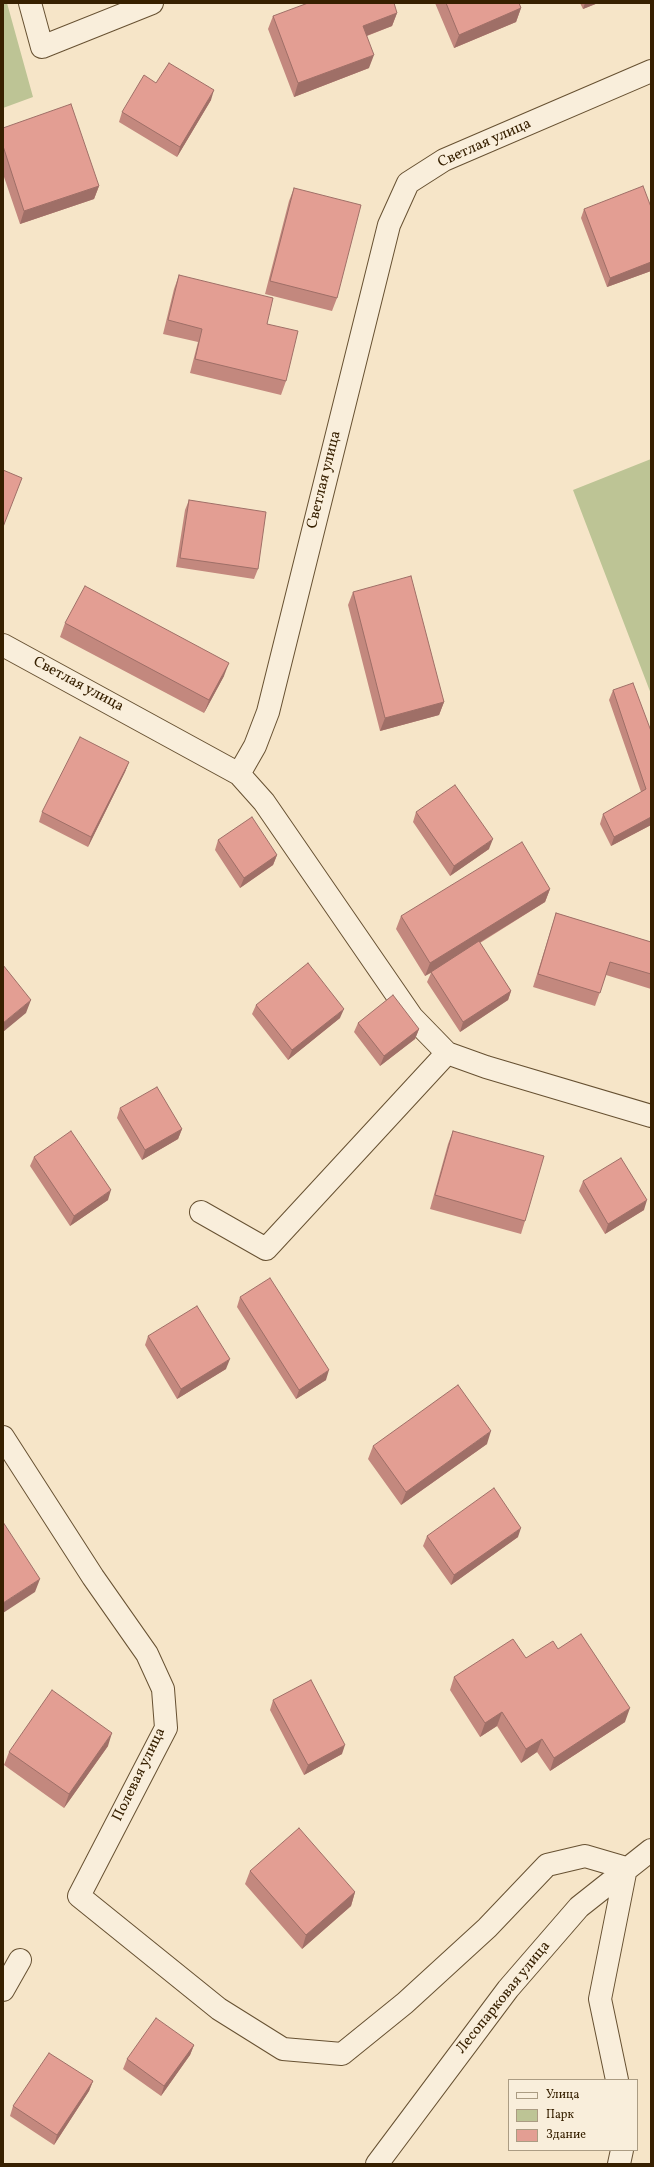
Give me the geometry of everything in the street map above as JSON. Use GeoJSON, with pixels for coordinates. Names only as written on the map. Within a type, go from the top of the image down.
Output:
{"type":"FeatureCollection","features":[{"type":"Feature","properties":{"kind":"street"},"geometry":{"type":"LineString","coordinates":[[30,3],[42,47],[152,3]]}},
{"type":"Feature","properties":{"kind":"street","name":"Светлая улица"},"geometry":{"type":"LineString","coordinates":[[3,645],[239,774],[255,746],[268,712],[389,225],[408,183],[444,160],[651,71]]}},
{"type":"Feature","properties":{"kind":"street"},"geometry":{"type":"LineString","coordinates":[[239,774],[264,802],[412,1017],[447,1053],[486,1067],[651,1116]]}},
{"type":"Feature","properties":{"kind":"street"},"geometry":{"type":"LineString","coordinates":[[202,1212],[266,1249],[447,1053]]}},
{"type":"Feature","properties":{"kind":"street","name":"Полевая улица"},"geometry":{"type":"LineString","coordinates":[[3,1437],[93,1577],[148,1654],[163,1689],[166,1728],[79,1896],[219,2009],[283,2049],[342,2054],[405,2004],[487,1928],[548,1865],[585,1856],[626,1868]]}},
{"type":"Feature","properties":{"kind":"street","name":"Лесопарковая улица"},"geometry":{"type":"LineString","coordinates":[[377,2164],[508,1989],[579,1907],[626,1868],[651,1850]]}},
{"type":"Feature","properties":{"kind":"street"},"geometry":{"type":"LineString","coordinates":[[617,2079],[600,1999],[626,1868]]}},
{"type":"Feature","properties":{"kind":"street"},"geometry":{"type":"LineString","coordinates":[[3,1990],[20,1960]]}},
{"type":"Feature","properties":{"kind":"street"},"geometry":{"type":"LineString","coordinates":[[619,2164],[622,2151]]}},
{"type":"Feature","properties":{"kind":"green space"},"geometry":{"type":"Polygon","coordinates":[[[3,3],[7,3],[33,97],[3,108],[3,3]]]}},
{"type":"Feature","properties":{"kind":"green space"},"geometry":{"type":"Polygon","coordinates":[[[651,459],[651,694],[573,490],[651,459]]]}},
{"type":"Feature","properties":{"kind":"building"},"geometry":{"type":"Polygon","coordinates":[[[308,3],[394,3],[397,13],[363,26],[374,55],[298,83],[273,16],[308,3]]]}},
{"type":"Feature","properties":{"kind":"building"},"geometry":{"type":"Polygon","coordinates":[[[446,3],[519,3],[521,8],[459,35],[446,3]]]}},
{"type":"Feature","properties":{"kind":"building"},"geometry":{"type":"Polygon","coordinates":[[[169,63],[214,90],[180,147],[122,112],[144,75],[156,83],[169,63]]]}},
{"type":"Feature","properties":{"kind":"building"},"geometry":{"type":"Polygon","coordinates":[[[71,104],[99,186],[24,211],[3,146],[3,128],[71,104]]]}},
{"type":"Feature","properties":{"kind":"building"},"geometry":{"type":"Polygon","coordinates":[[[643,186],[651,207],[651,262],[610,278],[584,209],[643,186]]]}},
{"type":"Feature","properties":{"kind":"building"},"geometry":{"type":"Polygon","coordinates":[[[294,188],[361,205],[337,298],[270,281],[294,188]]]}},
{"type":"Feature","properties":{"kind":"building"},"geometry":{"type":"Polygon","coordinates":[[[179,275],[273,298],[267,324],[298,331],[286,381],[195,359],[202,329],[168,320],[179,275]]]}},
{"type":"Feature","properties":{"kind":"building"},"geometry":{"type":"Polygon","coordinates":[[[3,470],[22,478],[3,527],[3,470]]]}},
{"type":"Feature","properties":{"kind":"building"},"geometry":{"type":"Polygon","coordinates":[[[189,500],[266,512],[258,569],[180,558],[189,500]]]}},
{"type":"Feature","properties":{"kind":"building"},"geometry":{"type":"Polygon","coordinates":[[[411,576],[444,702],[385,718],[353,592],[411,576]]]}},
{"type":"Feature","properties":{"kind":"building"},"geometry":{"type":"Polygon","coordinates":[[[85,586],[229,663],[209,700],[65,623],[85,586]]]}},
{"type":"Feature","properties":{"kind":"building"},"geometry":{"type":"Polygon","coordinates":[[[633,683],[651,731],[651,817],[614,837],[603,814],[646,789],[613,690],[633,683]]]}},
{"type":"Feature","properties":{"kind":"building"},"geometry":{"type":"Polygon","coordinates":[[[80,737],[129,762],[91,837],[42,812],[80,737]]]}},
{"type":"Feature","properties":{"kind":"building"},"geometry":{"type":"Polygon","coordinates":[[[455,785],[493,839],[454,866],[416,812],[455,785]]]}},
{"type":"Feature","properties":{"kind":"building"},"geometry":{"type":"Polygon","coordinates":[[[252,817],[277,855],[244,878],[218,840],[252,817]]]}},
{"type":"Feature","properties":{"kind":"building"},"geometry":{"type":"Polygon","coordinates":[[[522,842],[550,889],[430,963],[401,916],[522,842]]]}},
{"type":"Feature","properties":{"kind":"building"},"geometry":{"type":"Polygon","coordinates":[[[556,913],[651,942],[651,974],[610,962],[600,993],[538,974],[556,913]]]}},
{"type":"Feature","properties":{"kind":"building"},"geometry":{"type":"Polygon","coordinates":[[[479,941],[511,991],[463,1022],[431,972],[479,941]]]}},
{"type":"Feature","properties":{"kind":"building"},"geometry":{"type":"Polygon","coordinates":[[[308,963],[344,1009],[292,1050],[256,1005],[308,963]]]}},
{"type":"Feature","properties":{"kind":"building"},"geometry":{"type":"Polygon","coordinates":[[[3,965],[31,1000],[3,1023],[3,965]]]}},
{"type":"Feature","properties":{"kind":"building"},"geometry":{"type":"Polygon","coordinates":[[[393,995],[419,1029],[384,1056],[358,1023],[393,995]]]}},
{"type":"Feature","properties":{"kind":"building"},"geometry":{"type":"Polygon","coordinates":[[[157,1087],[182,1129],[145,1150],[120,1108],[157,1087]]]}},
{"type":"Feature","properties":{"kind":"building"},"geometry":{"type":"Polygon","coordinates":[[[71,1131],[111,1190],[74,1216],[34,1157],[71,1131]]]}},
{"type":"Feature","properties":{"kind":"building"},"geometry":{"type":"Polygon","coordinates":[[[453,1131],[544,1156],[525,1221],[435,1195],[453,1131]]]}},
{"type":"Feature","properties":{"kind":"building"},"geometry":{"type":"Polygon","coordinates":[[[621,1158],[647,1200],[608,1224],[583,1181],[621,1158]]]}},
{"type":"Feature","properties":{"kind":"building"},"geometry":{"type":"Polygon","coordinates":[[[270,1278],[329,1370],[299,1390],[240,1297],[270,1278]]]}},
{"type":"Feature","properties":{"kind":"building"},"geometry":{"type":"Polygon","coordinates":[[[197,1306],[230,1359],[181,1389],[148,1336],[197,1306]]]}},
{"type":"Feature","properties":{"kind":"building"},"geometry":{"type":"Polygon","coordinates":[[[458,1385],[491,1431],[406,1492],[373,1446],[458,1385]]]}},
{"type":"Feature","properties":{"kind":"building"},"geometry":{"type":"Polygon","coordinates":[[[494,1488],[521,1528],[454,1575],[427,1536],[494,1488]]]}},
{"type":"Feature","properties":{"kind":"building"},"geometry":{"type":"Polygon","coordinates":[[[3,1522],[40,1579],[3,1603],[3,1522]]]}},
{"type":"Feature","properties":{"kind":"building"},"geometry":{"type":"Polygon","coordinates":[[[581,1634],[630,1708],[554,1758],[542,1739],[526,1749],[502,1712],[485,1723],[454,1677],[513,1639],[526,1658],[553,1641],[558,1649],[581,1634]]]}},
{"type":"Feature","properties":{"kind":"building"},"geometry":{"type":"Polygon","coordinates":[[[311,1680],[345,1745],[308,1765],[273,1700],[311,1680]]]}},
{"type":"Feature","properties":{"kind":"building"},"geometry":{"type":"Polygon","coordinates":[[[52,1690],[112,1733],[69,1794],[9,1752],[52,1690]]]}},
{"type":"Feature","properties":{"kind":"building"},"geometry":{"type":"Polygon","coordinates":[[[299,1828],[355,1892],[306,1935],[250,1871],[299,1828]]]}},
{"type":"Feature","properties":{"kind":"building"},"geometry":{"type":"Polygon","coordinates":[[[156,2018],[194,2045],[164,2086],[127,2059],[156,2018]]]}},
{"type":"Feature","properties":{"kind":"building"},"geometry":{"type":"Polygon","coordinates":[[[49,2053],[93,2081],[57,2135],[13,2106],[49,2053]]]}}]}
